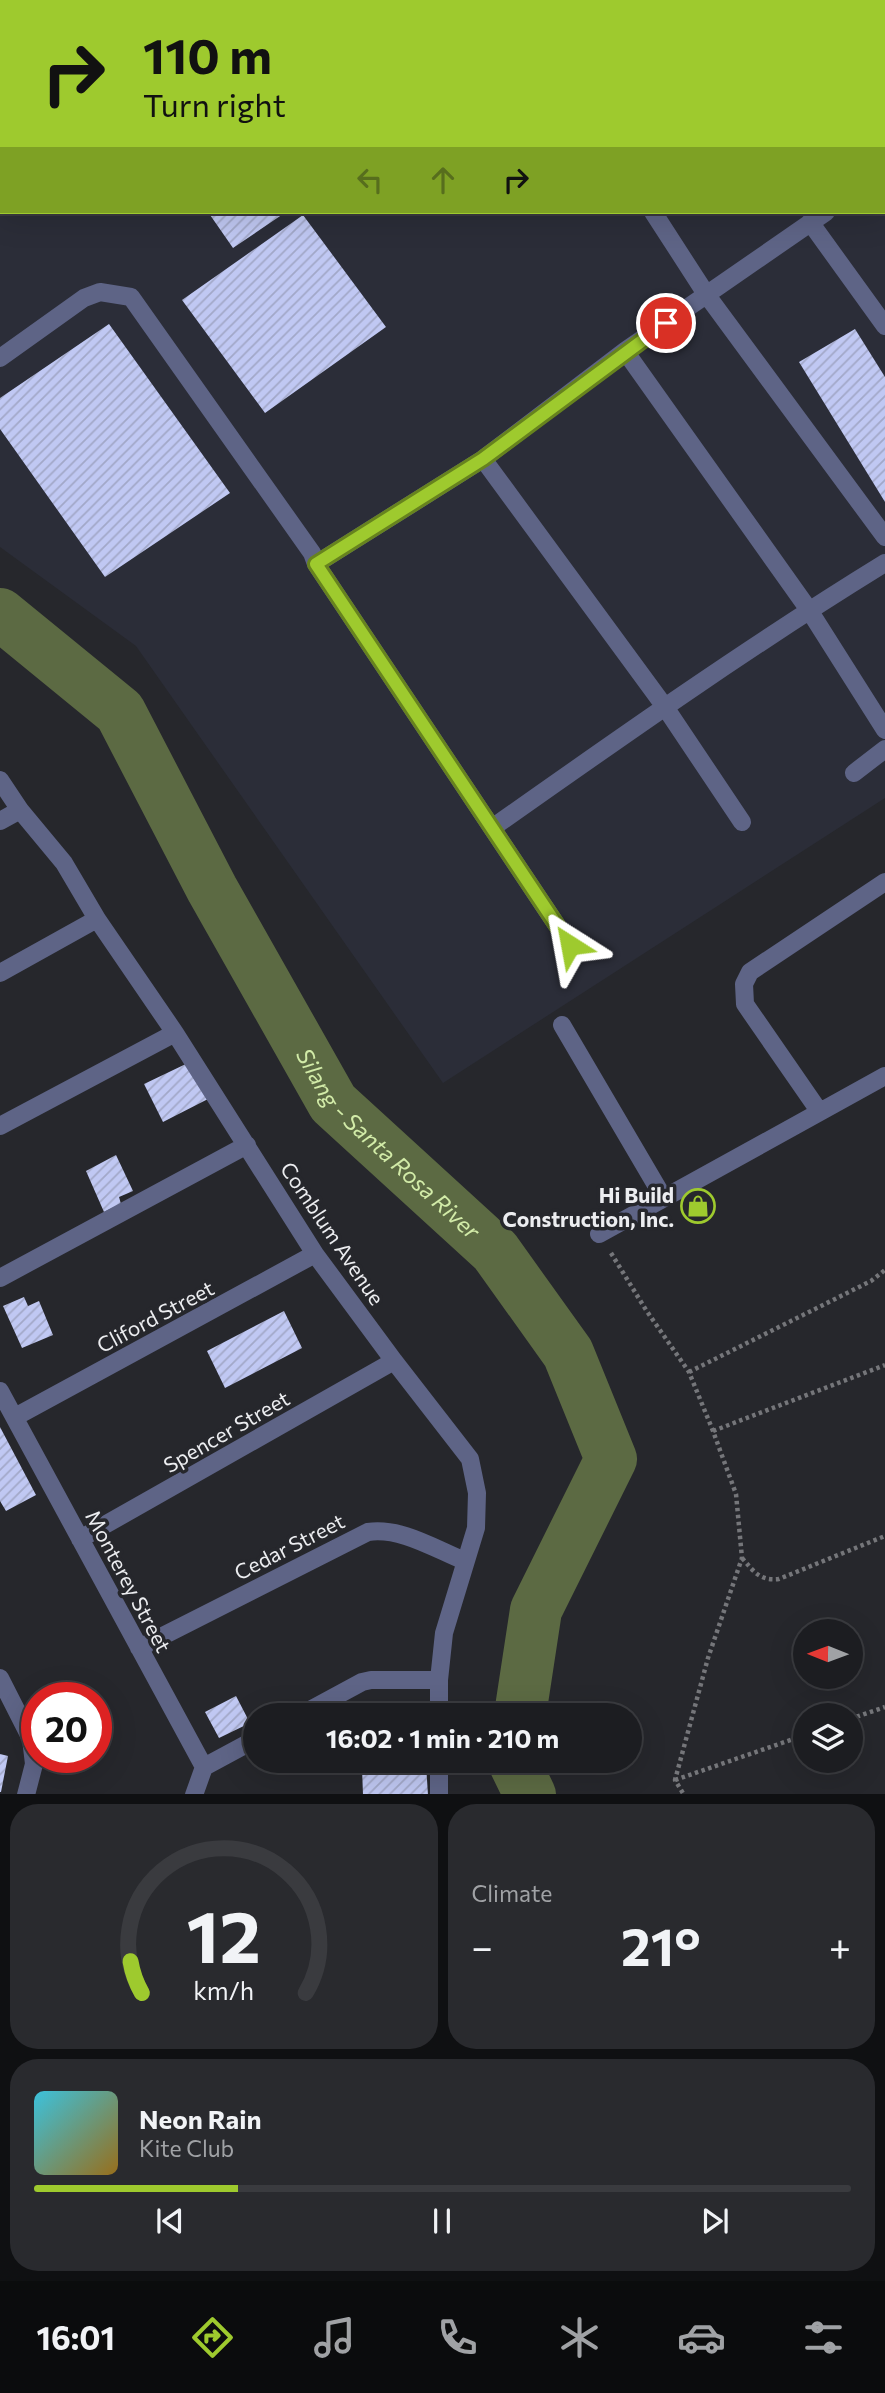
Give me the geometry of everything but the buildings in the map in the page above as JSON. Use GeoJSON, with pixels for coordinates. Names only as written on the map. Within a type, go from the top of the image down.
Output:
{"type":"FeatureCollection","features":[{"type":"Feature","properties":{"kind":"street"},"geometry":{"type":"LineString","coordinates":[[654,214],[706,294],[885,537]]}},
{"type":"Feature","properties":{"kind":"street"},"geometry":{"type":"LineString","coordinates":[[316,564],[483,459],[625,351],[823,214]]}},
{"type":"Feature","properties":{"kind":"street"},"geometry":{"type":"LineString","coordinates":[[810,222],[885,326]]}},
{"type":"Feature","properties":{"kind":"street"},"geometry":{"type":"LineString","coordinates":[[0,358],[84,299],[100,292],[131,298],[312,553],[316,564],[570,945]]}},
{"type":"Feature","properties":{"kind":"street"},"geometry":{"type":"LineString","coordinates":[[625,351],[809,610],[885,730]]}},
{"type":"Feature","properties":{"kind":"street"},"geometry":{"type":"LineString","coordinates":[[483,459],[665,707],[742,822]]}},
{"type":"Feature","properties":{"kind":"street"},"geometry":{"type":"LineString","coordinates":[[492,828],[665,707],[809,610],[885,563]]}},
{"type":"Feature","properties":{"kind":"street"},"geometry":{"type":"LineString","coordinates":[[854,773],[885,749]]}},
{"type":"Feature","properties":{"kind":"street","name":"Comblum Avenue"},"geometry":{"type":"LineString","coordinates":[[0,780],[20,810],[64,863],[97,919],[175,1033],[315,1254],[394,1362],[470,1459],[477,1493],[476,1528],[444,1633],[439,1703]]}},
{"type":"Feature","properties":{"kind":"street"},"geometry":{"type":"LineString","coordinates":[[0,821],[20,810]]}},
{"type":"Feature","properties":{"kind":"street"},"geometry":{"type":"LineString","coordinates":[[819,1111],[745,1004],[744,984],[750,972],[885,882]]}},
{"type":"Feature","properties":{"kind":"street"},"geometry":{"type":"LineString","coordinates":[[0,973],[97,919]]}},
{"type":"Feature","properties":{"kind":"street"},"geometry":{"type":"LineString","coordinates":[[562,1025],[663,1197]]}},
{"type":"Feature","properties":{"kind":"street"},"geometry":{"type":"LineString","coordinates":[[0,1126],[175,1033]]}},
{"type":"Feature","properties":{"kind":"street"},"geometry":{"type":"LineString","coordinates":[[599,1234],[885,1076]]}},
{"type":"Feature","properties":{"kind":"street"},"geometry":{"type":"LineString","coordinates":[[0,1278],[247,1144]]}},
{"type":"Feature","properties":{"kind":"street","name":"Cliford Street"},"geometry":{"type":"LineString","coordinates":[[15,1417],[315,1254]]}},
{"type":"Feature","properties":{"kind":"street","name":"Spencer Street"},"geometry":{"type":"LineString","coordinates":[[80,1539],[394,1362]]}},
{"type":"Feature","properties":{"kind":"street","name":"Monterey Street"},"geometry":{"type":"LineString","coordinates":[[0,1391],[204,1767]]}},
{"type":"Feature","properties":{"kind":"street","name":"Cedar Street"},"geometry":{"type":"LineString","coordinates":[[139,1648],[368,1532],[395,1532],[465,1561]]}},
{"type":"Feature","properties":{"kind":"street"},"geometry":{"type":"LineString","coordinates":[[0,1678],[32,1739],[34,1764],[26,1794]]}},
{"type":"Feature","properties":{"kind":"street"},"geometry":{"type":"LineString","coordinates":[[323,1703],[371,1680],[439,1681]]}},
{"type":"Feature","properties":{"kind":"street"},"geometry":{"type":"LineString","coordinates":[[194,1794],[204,1767],[243,1746]]}},
{"type":"Feature","properties":{"kind":"street"},"geometry":{"type":"LineString","coordinates":[[439,1773],[439,1794]]}},
{"type":"Feature","properties":{"kind":"path"},"geometry":{"type":"LineString","coordinates":[[599,1234],[688,1372],[736,1494],[742,1558],[708,1658],[675,1780],[684,1794]]}},
{"type":"Feature","properties":{"kind":"path"},"geometry":{"type":"LineString","coordinates":[[688,1372],[872,1281],[885,1270]]}},
{"type":"Feature","properties":{"kind":"path"},"geometry":{"type":"LineString","coordinates":[[713,1431],[885,1365]]}},
{"type":"Feature","properties":{"kind":"path"},"geometry":{"type":"LineString","coordinates":[[742,1558],[758,1577],[779,1579],[885,1536]]}},
{"type":"Feature","properties":{"kind":"path"},"geometry":{"type":"LineString","coordinates":[[863,1715],[885,1707]]}},
{"type":"Feature","properties":{"kind":"path"},"geometry":{"type":"LineString","coordinates":[[675,1780],[793,1739]]}},
{"type":"Feature","properties":{"kind":"shaded area"},"geometry":{"type":"Polygon","coordinates":[[[0,214],[885,214],[885,798],[443,1083],[136,646],[0,547],[0,214]]]}},
{"type":"Feature","properties":{"kind":"waterway","name":"Silang - Santa Rosa River"},"geometry":{"type":"LineString","coordinates":[[0,614],[120,712],[212,889],[333,1103],[495,1251],[568,1353],[611,1459],[536,1610],[522,1703]]}},
{"type":"Feature","properties":{"kind":"waterway","name":"Silang - Santa Rosa River"},"geometry":{"type":"LineString","coordinates":[[519,1773],[530,1794]]}},
{"type":"Feature","properties":{"kind":"place","name":"Hi Build Construction, Inc."},"geometry":{"type":"Point","coordinates":[698,1206]}},
{"type":"Feature","properties":{"kind":"route"},"geometry":{"type":"LineString","coordinates":[[570,945],[316,564],[483,459],[666,323]]}}]}
